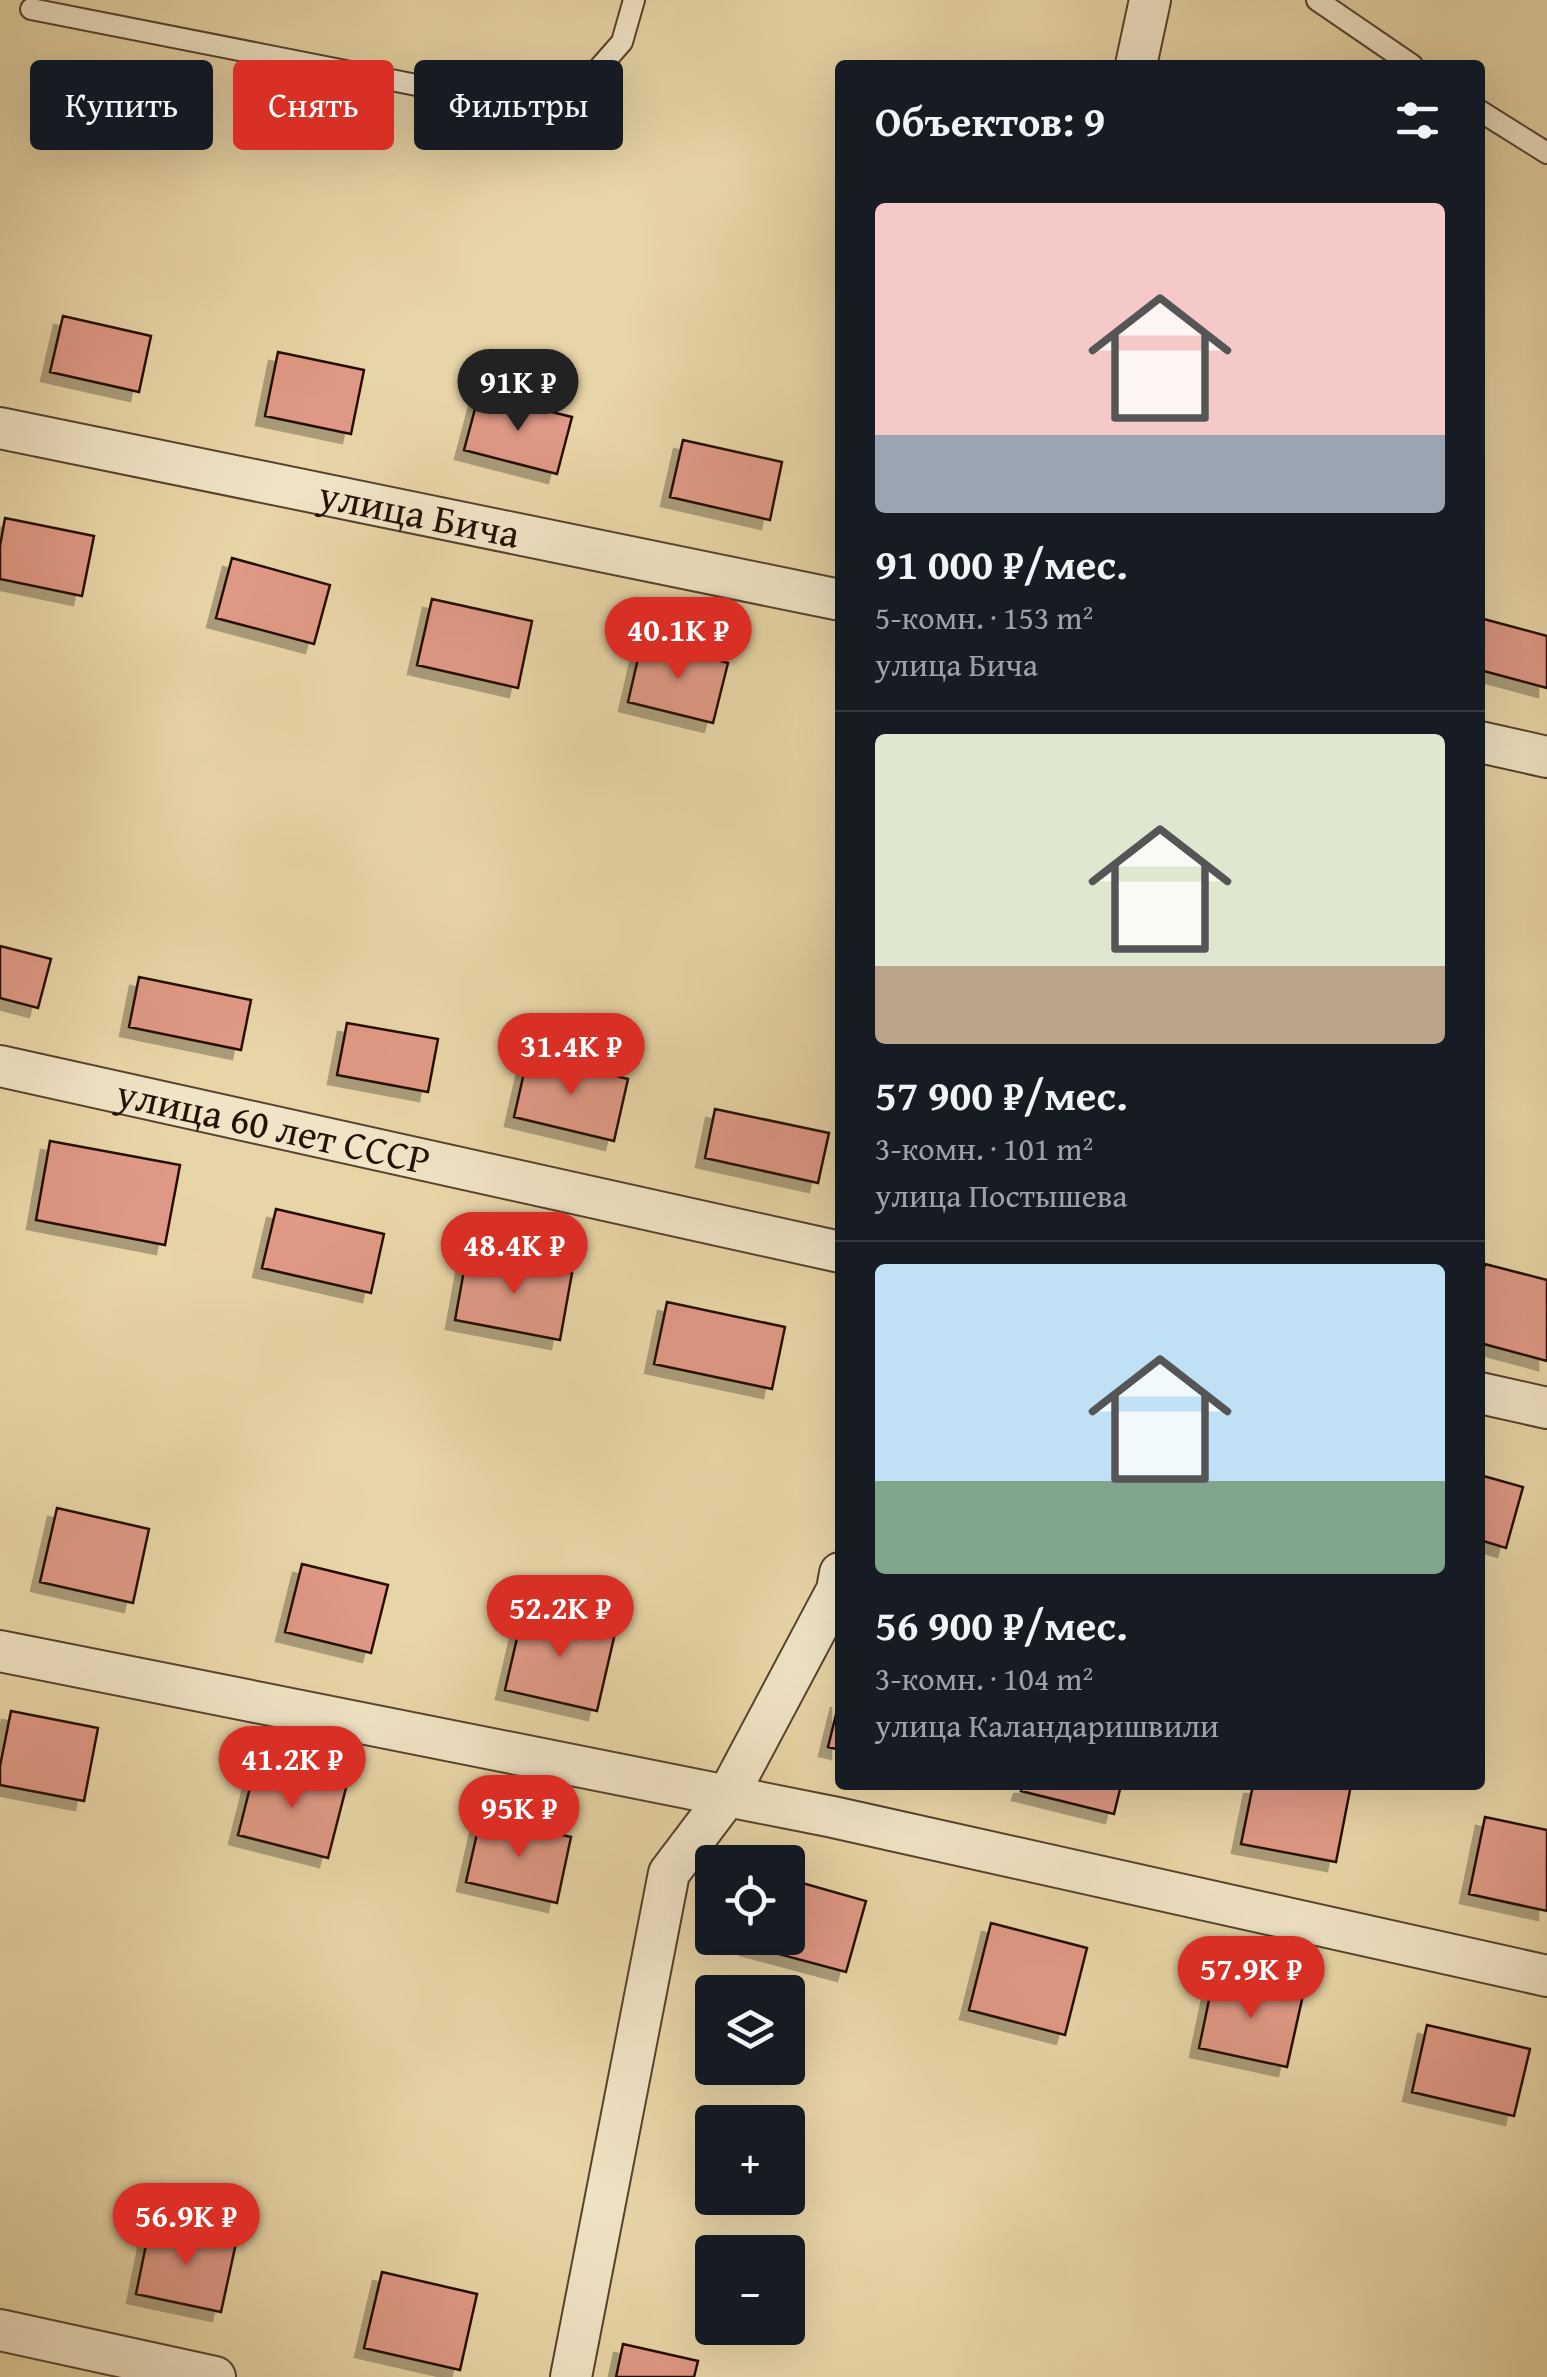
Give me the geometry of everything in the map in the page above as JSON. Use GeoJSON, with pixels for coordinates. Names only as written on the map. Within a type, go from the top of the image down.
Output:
{"type":"FeatureCollection","features":[{"type":"Feature","properties":{"kind":"street"},"geometry":{"type":"LineString","coordinates":[[1137,60],[1150,0]]}},
{"type":"Feature","properties":{"kind":"street","name":"улица Бича"},"geometry":{"type":"LineString","coordinates":[[0,428],[835,599]]}},
{"type":"Feature","properties":{"kind":"street"},"geometry":{"type":"LineString","coordinates":[[1485,743],[1547,757]]}},
{"type":"Feature","properties":{"kind":"street","name":"улица 60 лет СССР"},"geometry":{"type":"LineString","coordinates":[[0,1066],[835,1251]]}},
{"type":"Feature","properties":{"kind":"street"},"geometry":{"type":"LineString","coordinates":[[1485,1394],[1547,1408]]}},
{"type":"Feature","properties":{"kind":"street"},"geometry":{"type":"LineString","coordinates":[[570,2377],[669,1872],[728,1795],[835,1594]]}},
{"type":"Feature","properties":{"kind":"street"},"geometry":{"type":"LineString","coordinates":[[0,1650],[728,1795],[1547,1976]]}},
{"type":"Feature","properties":{"kind":"street"},"geometry":{"type":"LineString","coordinates":[[0,2330],[216,2377]]}},
{"type":"Feature","properties":{"kind":"lane"},"geometry":{"type":"LineString","coordinates":[[31,9],[508,103],[586,84],[622,42],[634,0]]}},
{"type":"Feature","properties":{"kind":"lane"},"geometry":{"type":"LineString","coordinates":[[1316,0],[1405,60]]}},
{"type":"Feature","properties":{"kind":"lane"},"geometry":{"type":"LineString","coordinates":[[1485,114],[1547,153]]}},
{"type":"Feature","properties":{"kind":"building"},"geometry":{"type":"Polygon","coordinates":[[[63,316],[151,336],[139,392],[50,372],[63,316]]]}},
{"type":"Feature","properties":{"kind":"building"},"geometry":{"type":"Polygon","coordinates":[[[278,352],[364,370],[351,434],[265,416],[278,352]]]}},
{"type":"Feature","properties":{"kind":"building"},"geometry":{"type":"Polygon","coordinates":[[[479,394],[572,417],[557,474],[464,450],[479,394]]]}},
{"type":"Feature","properties":{"kind":"building"},"geometry":{"type":"Polygon","coordinates":[[[683,440],[782,462],[770,520],[670,497],[683,440]]]}},
{"type":"Feature","properties":{"kind":"building"},"geometry":{"type":"Polygon","coordinates":[[[5,518],[94,536],[82,596],[0,579],[5,518]]]}},
{"type":"Feature","properties":{"kind":"building"},"geometry":{"type":"Polygon","coordinates":[[[232,558],[330,585],[314,644],[216,618],[232,558]]]}},
{"type":"Feature","properties":{"kind":"building"},"geometry":{"type":"Polygon","coordinates":[[[432,599],[532,621],[518,688],[417,665],[432,599]]]}},
{"type":"Feature","properties":{"kind":"building"},"geometry":{"type":"Polygon","coordinates":[[[1485,619],[1547,636],[1547,688],[1485,671],[1485,619]]]}},
{"type":"Feature","properties":{"kind":"building"},"geometry":{"type":"Polygon","coordinates":[[[642,641],[728,663],[713,723],[628,702],[642,641]]]}},
{"type":"Feature","properties":{"kind":"building"},"geometry":{"type":"Polygon","coordinates":[[[0,946],[51,959],[38,1008],[0,998],[0,946]]]}},
{"type":"Feature","properties":{"kind":"building"},"geometry":{"type":"Polygon","coordinates":[[[139,977],[251,1000],[241,1050],[129,1027],[139,977]]]}},
{"type":"Feature","properties":{"kind":"building"},"geometry":{"type":"Polygon","coordinates":[[[347,1023],[438,1039],[428,1092],[337,1075],[347,1023]]]}},
{"type":"Feature","properties":{"kind":"building"},"geometry":{"type":"Polygon","coordinates":[[[528,1055],[628,1079],[614,1141],[514,1117],[528,1055]]]}},
{"type":"Feature","properties":{"kind":"building"},"geometry":{"type":"Polygon","coordinates":[[[715,1109],[829,1133],[818,1183],[705,1158],[715,1109]]]}},
{"type":"Feature","properties":{"kind":"building"},"geometry":{"type":"Polygon","coordinates":[[[50,1141],[180,1165],[165,1245],[36,1220],[50,1141]]]}},
{"type":"Feature","properties":{"kind":"building"},"geometry":{"type":"Polygon","coordinates":[[[276,1209],[384,1234],[371,1293],[262,1268],[276,1209]]]}},
{"type":"Feature","properties":{"kind":"building"},"geometry":{"type":"Polygon","coordinates":[[[467,1254],[572,1273],[560,1340],[455,1320],[467,1254]]]}},
{"type":"Feature","properties":{"kind":"building"},"geometry":{"type":"Polygon","coordinates":[[[1485,1264],[1547,1280],[1547,1361],[1485,1344],[1485,1264]]]}},
{"type":"Feature","properties":{"kind":"building"},"geometry":{"type":"Polygon","coordinates":[[[667,1302],[785,1327],[772,1389],[654,1364],[667,1302]]]}},
{"type":"Feature","properties":{"kind":"building"},"geometry":{"type":"Polygon","coordinates":[[[1485,1476],[1523,1487],[1506,1548],[1485,1542],[1485,1476]]]}},
{"type":"Feature","properties":{"kind":"building"},"geometry":{"type":"Polygon","coordinates":[[[57,1508],[149,1529],[133,1603],[40,1582],[57,1508]]]}},
{"type":"Feature","properties":{"kind":"building"},"geometry":{"type":"Polygon","coordinates":[[[302,1564],[388,1585],[371,1653],[285,1632],[302,1564]]]}},
{"type":"Feature","properties":{"kind":"building"},"geometry":{"type":"Polygon","coordinates":[[[524,1608],[616,1629],[597,1711],[505,1690],[524,1608]]]}},
{"type":"Feature","properties":{"kind":"building"},"geometry":{"type":"Polygon","coordinates":[[[11,1711],[98,1728],[84,1801],[0,1785],[11,1711]]]}},
{"type":"Feature","properties":{"kind":"building"},"geometry":{"type":"Polygon","coordinates":[[[835,1718],[835,1749],[828,1747],[835,1718]]]}},
{"type":"Feature","properties":{"kind":"building"},"geometry":{"type":"Polygon","coordinates":[[[256,1764],[346,1788],[328,1858],[238,1835],[256,1764]]]}},
{"type":"Feature","properties":{"kind":"building"},"geometry":{"type":"Polygon","coordinates":[[[1021,1790],[1120,1790],[1114,1814],[1021,1790]]]}},
{"type":"Feature","properties":{"kind":"building"},"geometry":{"type":"Polygon","coordinates":[[[1252,1790],[1350,1790],[1336,1862],[1241,1844],[1252,1790]]]}},
{"type":"Feature","properties":{"kind":"building"},"geometry":{"type":"Polygon","coordinates":[[[481,1816],[571,1837],[557,1903],[466,1882],[481,1816]]]}},
{"type":"Feature","properties":{"kind":"building"},"geometry":{"type":"Polygon","coordinates":[[[1485,1817],[1547,1830],[1547,1911],[1469,1894],[1485,1817]]]}},
{"type":"Feature","properties":{"kind":"building"},"geometry":{"type":"Polygon","coordinates":[[[805,1884],[866,1901],[846,1972],[783,1955],[805,1955],[805,1884]]]}},
{"type":"Feature","properties":{"kind":"building"},"geometry":{"type":"Polygon","coordinates":[[[991,1923],[1087,1948],[1065,2035],[969,2010],[991,1923]]]}},
{"type":"Feature","properties":{"kind":"building"},"geometry":{"type":"Polygon","coordinates":[[[1214,1976],[1303,1995],[1287,2067],[1199,2048],[1214,1976]]]}},
{"type":"Feature","properties":{"kind":"building"},"geometry":{"type":"Polygon","coordinates":[[[1427,2025],[1530,2049],[1514,2116],[1412,2092],[1427,2025]]]}},
{"type":"Feature","properties":{"kind":"building"},"geometry":{"type":"Polygon","coordinates":[[[150,2225],[236,2243],[221,2312],[136,2294],[150,2225]]]}},
{"type":"Feature","properties":{"kind":"building"},"geometry":{"type":"Polygon","coordinates":[[[382,2272],[477,2294],[460,2370],[364,2348],[382,2272]]]}},
{"type":"Feature","properties":{"kind":"building"},"geometry":{"type":"Polygon","coordinates":[[[623,2344],[698,2361],[694,2377],[616,2377],[623,2344]]]}}]}
